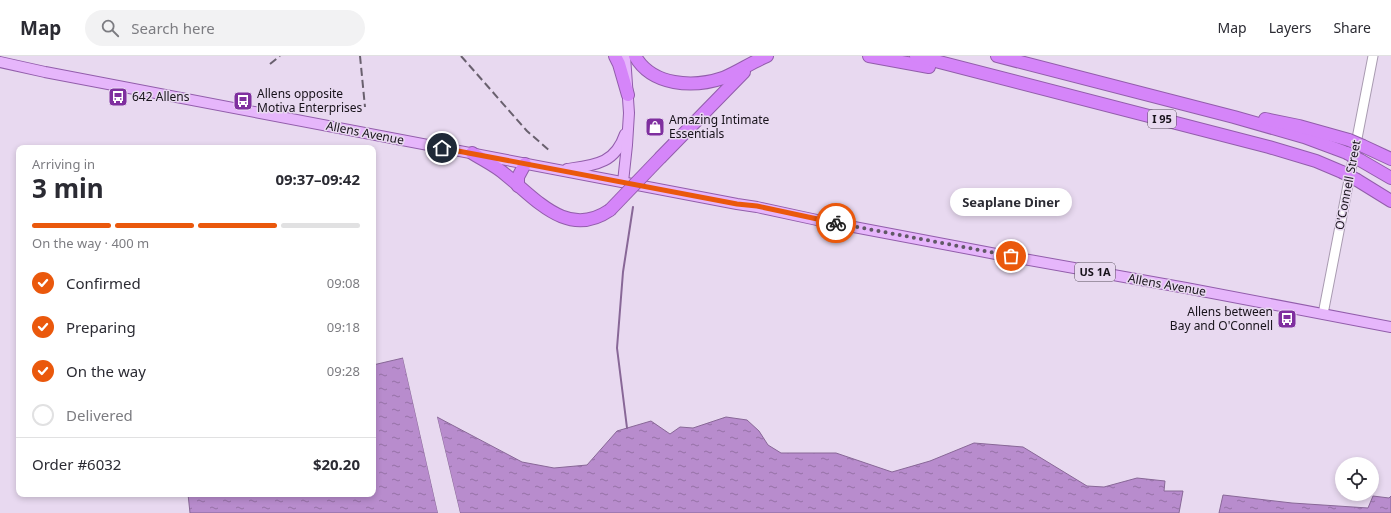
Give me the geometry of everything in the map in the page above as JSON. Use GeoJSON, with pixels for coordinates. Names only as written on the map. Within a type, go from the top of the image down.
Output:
{"type":"FeatureCollection","features":[{"type":"Feature","properties":{"kind":"highway"},"geometry":{"type":"LineString","coordinates":[[615,56],[619,64],[628,95]]}},
{"type":"Feature","properties":{"kind":"highway"},"geometry":{"type":"LineString","coordinates":[[635,56],[645,70],[654,75],[672,82],[685,83],[700,83],[717,79],[766,56]]}},
{"type":"Feature","properties":{"kind":"highway"},"geometry":{"type":"LineString","coordinates":[[472,153],[502,172],[545,208],[567,219],[578,221],[588,220],[602,215],[610,210],[735,80],[752,65],[766,56]]}},
{"type":"Feature","properties":{"kind":"highway"},"geometry":{"type":"LineString","coordinates":[[870,56],[964,70]]}},
{"type":"Feature","properties":{"kind":"highway"},"geometry":{"type":"LineString","coordinates":[[916,56],[964,70]]}},
{"type":"Feature","properties":{"kind":"highway","name":"I 95"},"geometry":{"type":"LineString","coordinates":[[997,56],[1234,117],[1304,137],[1347,153],[1391,178]]}},
{"type":"Feature","properties":{"kind":"highway","name":"I 95"},"geometry":{"type":"LineString","coordinates":[[964,70],[1275,148],[1310,159],[1342,172],[1391,200]]}},
{"type":"Feature","properties":{"kind":"highway"},"geometry":{"type":"LineString","coordinates":[[1234,117],[1265,119],[1287,123],[1349,140],[1391,159]]}},
{"type":"Feature","properties":{"kind":"highway"},"geometry":{"type":"LineString","coordinates":[[518,186],[518,177],[525,164]]}},
{"type":"Feature","properties":{"kind":"main road"},"geometry":{"type":"LineString","coordinates":[[623,182],[629,122],[625,56]]}},
{"type":"Feature","properties":{"kind":"main road","name":"Allens Avenue"},"geometry":{"type":"LineString","coordinates":[[0,62],[60,75],[556,170],[737,204],[757,206],[817,220],[1391,327]]}},
{"type":"Feature","properties":{"kind":"main road"},"geometry":{"type":"LineString","coordinates":[[556,170],[593,165],[610,158],[621,144],[629,122]]}},
{"type":"Feature","properties":{"kind":"street","name":"O'Connell Street"},"geometry":{"type":"LineString","coordinates":[[1323,314],[1373,56]]}},
{"type":"Feature","properties":{"kind":"water"},"geometry":{"type":"Polygon","coordinates":[[[403,358],[438,513],[190,513],[188,497],[376,497],[376,364],[403,358]]]}},
{"type":"Feature","properties":{"kind":"water"},"geometry":{"type":"Polygon","coordinates":[[[437,417],[522,462],[554,468],[587,465],[617,431],[651,421],[670,434],[680,427],[693,428],[726,417],[747,420],[759,431],[768,445],[781,453],[836,453],[892,472],[930,461],[974,443],[1023,447],[1087,486],[1104,487],[1137,478],[1165,481],[1164,491],[1183,491],[1179,513],[460,513],[437,417]]]}},
{"type":"Feature","properties":{"kind":"water"},"geometry":{"type":"Polygon","coordinates":[[[1223,495],[1292,503],[1368,508],[1371,501],[1379,501],[1379,497],[1389,498],[1391,496],[1391,513],[1219,513],[1223,495]]]}},
{"type":"Feature","properties":{"kind":"pier"},"geometry":{"type":"Polygon","coordinates":[[[404,357],[440,513],[438,513],[404,357]]]}},
{"type":"Feature","properties":{"kind":"pier"},"geometry":{"type":"Polygon","coordinates":[[[436,415],[460,513],[458,513],[435,418],[436,415]]]}},
{"type":"Feature","properties":{"kind":"waterway"},"geometry":{"type":"LineString","coordinates":[[627,428],[617,348],[623,272],[633,207]]}},
{"type":"Feature","properties":{"kind":"railway"},"geometry":{"type":"LineString","coordinates":[[270,64],[280,56]]}},
{"type":"Feature","properties":{"kind":"railway"},"geometry":{"type":"LineString","coordinates":[[360,56],[365,107]]}},
{"type":"Feature","properties":{"kind":"railway"},"geometry":{"type":"LineString","coordinates":[[461,56],[527,131],[550,151]]}},
{"type":"Feature","properties":{"kind":"way so far"},"geometry":{"type":"LineString","coordinates":[[836,223],[1011,256]]}},
{"type":"Feature","properties":{"kind":"place","name":"642 Allens"},"geometry":{"type":"Point","coordinates":[118,97]}},
{"type":"Feature","properties":{"kind":"place","name":"Allens opposite Motiva Enterprises"},"geometry":{"type":"Point","coordinates":[243,101]}},
{"type":"Feature","properties":{"kind":"place","name":"Amazing Intimate Essentials"},"geometry":{"type":"Point","coordinates":[655,127]}},
{"type":"Feature","properties":{"kind":"place","name":"Seaplane Diner"},"geometry":{"type":"Point","coordinates":[1011,256]}},
{"type":"Feature","properties":{"kind":"place","name":"Allens between Bay and O'Connell"},"geometry":{"type":"Point","coordinates":[1287,319]}},
{"type":"Feature","properties":{"kind":"route"},"geometry":{"type":"LineString","coordinates":[[442,148],[737,204],[757,206],[836,223]]}}]}
